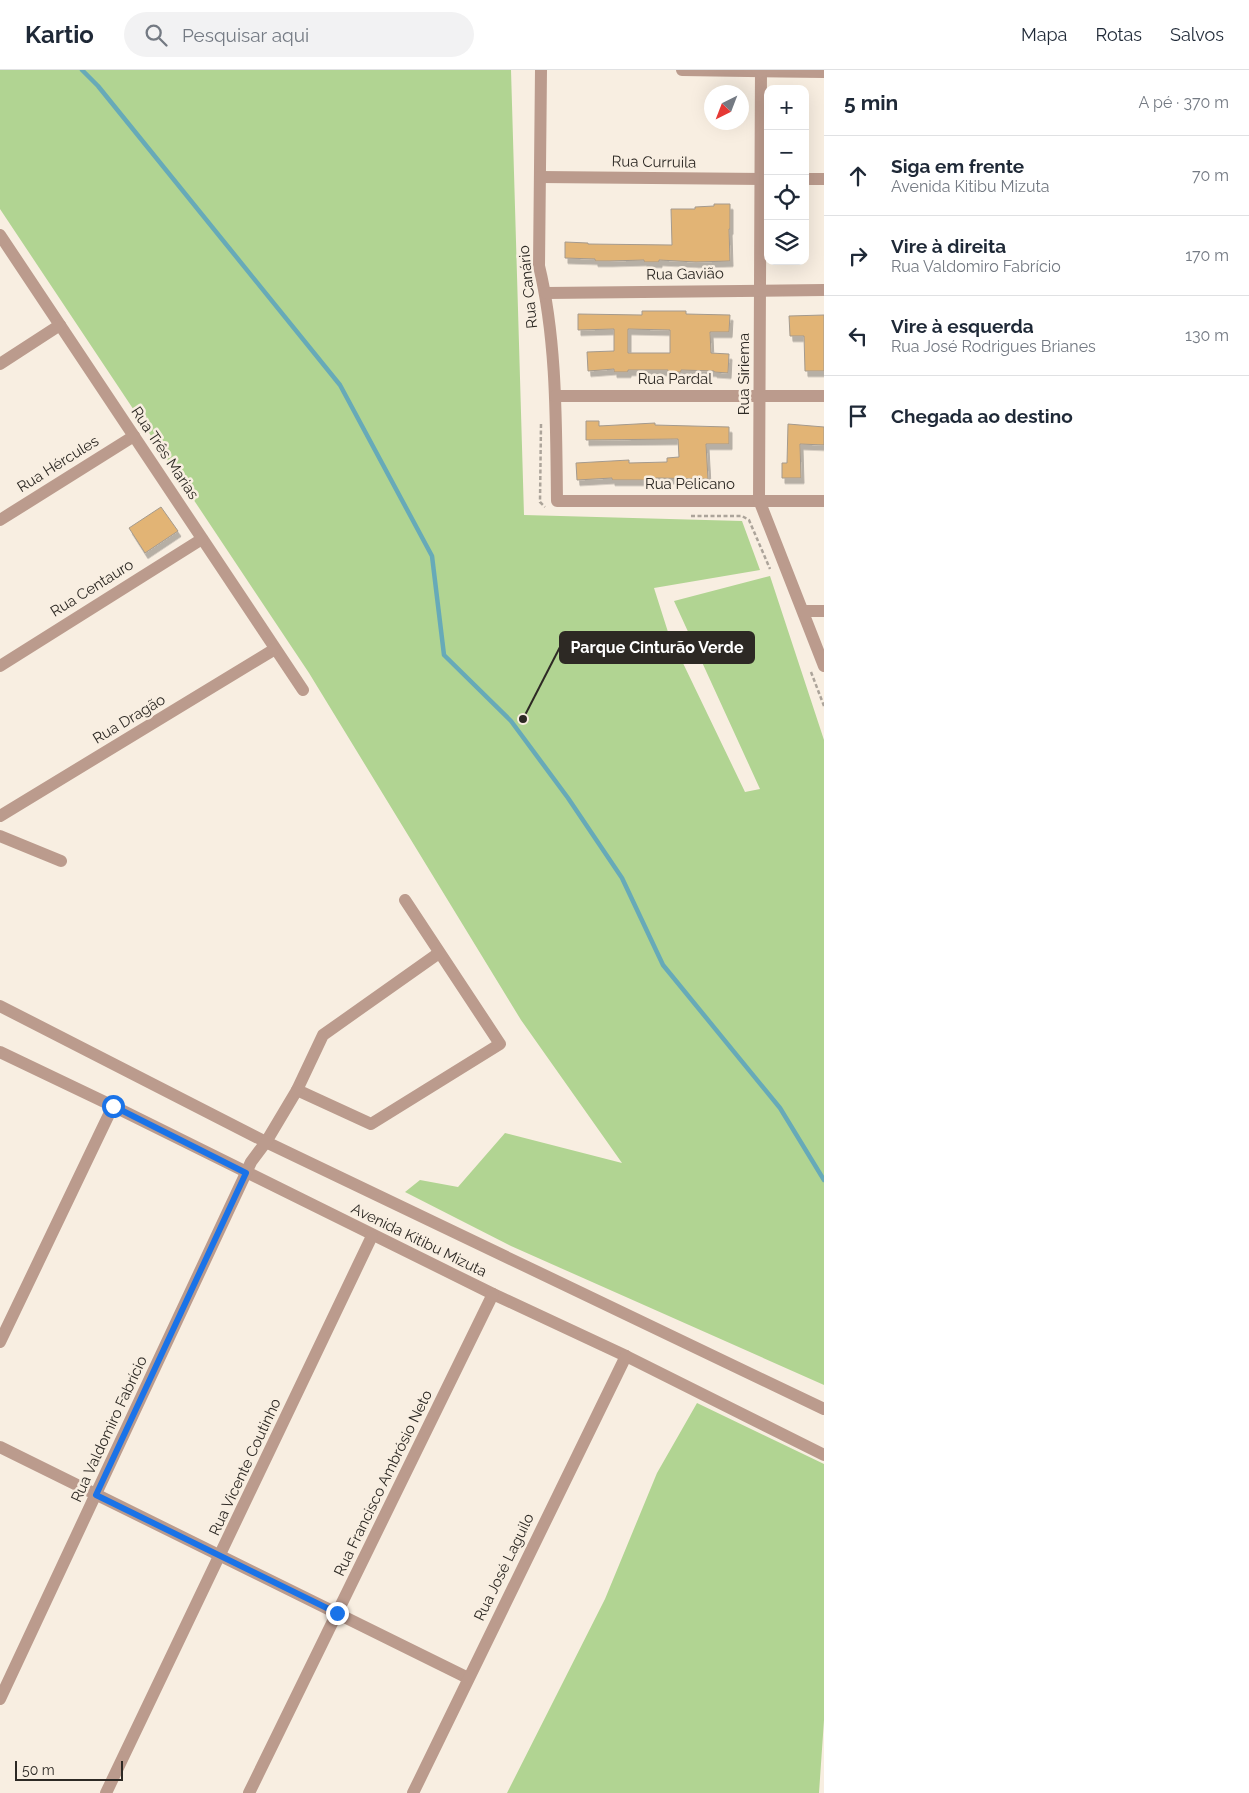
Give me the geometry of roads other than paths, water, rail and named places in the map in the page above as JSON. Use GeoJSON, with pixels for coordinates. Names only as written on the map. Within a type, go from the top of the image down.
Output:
{"type":"FeatureCollection","features":[{"type":"Feature","properties":{"kind":"street","name":"Rua Canário"},"geometry":{"type":"LineString","coordinates":[[541,70],[539,266],[546,292],[555,396],[554,507]]}},
{"type":"Feature","properties":{"kind":"street"},"geometry":{"type":"LineString","coordinates":[[682,70],[824,72]]}},
{"type":"Feature","properties":{"kind":"street","name":"Rua Siriema"},"geometry":{"type":"LineString","coordinates":[[761,71],[764,179],[760,289],[759,500],[824,666]]}},
{"type":"Feature","properties":{"kind":"street","name":"Rua Curruila"},"geometry":{"type":"LineString","coordinates":[[540,177],[764,179]]}},
{"type":"Feature","properties":{"kind":"street"},"geometry":{"type":"LineString","coordinates":[[809,179],[824,179]]}},
{"type":"Feature","properties":{"kind":"street","name":"Rua Três Marias"},"geometry":{"type":"LineString","coordinates":[[0,235],[302,690]]}},
{"type":"Feature","properties":{"kind":"street","name":"Rua Gavião"},"geometry":{"type":"LineString","coordinates":[[546,292],[824,290]]}},
{"type":"Feature","properties":{"kind":"street"},"geometry":{"type":"LineString","coordinates":[[0,364],[60,325]]}},
{"type":"Feature","properties":{"kind":"street","name":"Rua Pardal"},"geometry":{"type":"LineString","coordinates":[[555,396],[824,396]]}},
{"type":"Feature","properties":{"kind":"street","name":"Rua Hércules"},"geometry":{"type":"LineString","coordinates":[[0,520],[134,436]]}},
{"type":"Feature","properties":{"kind":"street","name":"Rua Pelicano"},"geometry":{"type":"LineString","coordinates":[[554,507],[759,500],[824,501]]}},
{"type":"Feature","properties":{"kind":"street","name":"Rua Centauro"},"geometry":{"type":"LineString","coordinates":[[0,666],[202,539]]}},
{"type":"Feature","properties":{"kind":"street"},"geometry":{"type":"LineString","coordinates":[[803,611],[824,612]]}},
{"type":"Feature","properties":{"kind":"street","name":"Rua Dragão"},"geometry":{"type":"LineString","coordinates":[[0,816],[275,649]]}},
{"type":"Feature","properties":{"kind":"street"},"geometry":{"type":"LineString","coordinates":[[0,836],[61,860]]}},
{"type":"Feature","properties":{"kind":"street"},"geometry":{"type":"LineString","coordinates":[[297,1090],[372,1124],[500,1044],[405,900]]}},
{"type":"Feature","properties":{"kind":"street","name":"Rua Valdomiro Fabrício"},"geometry":{"type":"LineString","coordinates":[[0,1699],[251,1162],[266,1142],[297,1090],[322,1035],[439,953]]}},
{"type":"Feature","properties":{"kind":"street"},"geometry":{"type":"LineString","coordinates":[[0,1006],[266,1142],[824,1409]]}},
{"type":"Feature","properties":{"kind":"street","name":"Avenida Kitibu Mizuta"},"geometry":{"type":"LineString","coordinates":[[0,1052],[113,1106],[372,1236],[626,1356],[824,1455]]}},
{"type":"Feature","properties":{"kind":"street"},"geometry":{"type":"LineString","coordinates":[[0,1342],[113,1106]]}},
{"type":"Feature","properties":{"kind":"street","name":"Rua Vicente Coutinho"},"geometry":{"type":"LineString","coordinates":[[106,1793],[221,1556],[372,1236]]}},
{"type":"Feature","properties":{"kind":"street","name":"Rua Francisco Ambrósio Neto"},"geometry":{"type":"LineString","coordinates":[[248,1793],[493,1294]]}},
{"type":"Feature","properties":{"kind":"street","name":"Rua José Laguilo"},"geometry":{"type":"LineString","coordinates":[[413,1793],[626,1356]]}},
{"type":"Feature","properties":{"kind":"street"},"geometry":{"type":"LineString","coordinates":[[0,1447],[468,1678]]}},
{"type":"Feature","properties":{"kind":"waterway"},"geometry":{"type":"LineString","coordinates":[[82,70],[98,86],[340,385],[432,556],[444,655],[511,721],[568,798],[622,878],[663,965],[780,1108],[824,1180]]}},
{"type":"Feature","properties":{"kind":"place","name":"Parque Cinturão Verde"},"geometry":{"type":"Point","coordinates":[523,719]}}]}
